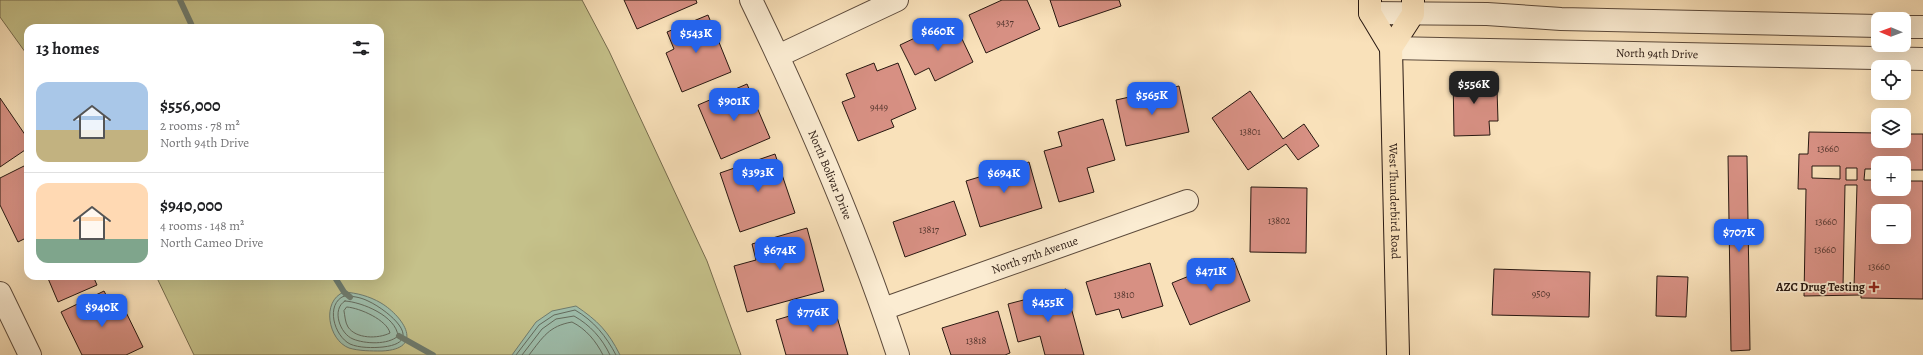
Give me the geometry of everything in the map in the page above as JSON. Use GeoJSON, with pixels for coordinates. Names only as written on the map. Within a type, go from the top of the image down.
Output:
{"type":"FeatureCollection","features":[{"type":"Feature","properties":{"kind":"main road","name":"West Thunderbird Road"},"geometry":{"type":"LineString","coordinates":[[1370,7],[1391,48],[1398,355]]}},
{"type":"Feature","properties":{"kind":"main road"},"geometry":{"type":"LineString","coordinates":[[1391,48],[1413,7]]}},
{"type":"Feature","properties":{"kind":"street","name":"North Bolivar Drive"},"geometry":{"type":"LineString","coordinates":[[751,0],[778,56],[837,190],[883,309],[898,355]]}},
{"type":"Feature","properties":{"kind":"street"},"geometry":{"type":"LineString","coordinates":[[778,56],[897,0]]}},
{"type":"Feature","properties":{"kind":"street"},"geometry":{"type":"LineString","coordinates":[[1370,7],[1413,7],[1561,19],[1687,20],[1871,26]]}},
{"type":"Feature","properties":{"kind":"street"},"geometry":{"type":"LineString","coordinates":[[1560,50],[1561,19]]}},
{"type":"Feature","properties":{"kind":"street"},"geometry":{"type":"LineString","coordinates":[[1686,53],[1687,20]]}},
{"type":"Feature","properties":{"kind":"street"},"geometry":{"type":"LineString","coordinates":[[1911,26],[1923,27]]}},
{"type":"Feature","properties":{"kind":"street","name":"North 94th Drive"},"geometry":{"type":"LineString","coordinates":[[1391,48],[1560,50],[1923,59]]}},
{"type":"Feature","properties":{"kind":"street","name":"North 97th Avenue"},"geometry":{"type":"LineString","coordinates":[[883,309],[1187,201]]}},
{"type":"Feature","properties":{"kind":"street"},"geometry":{"type":"LineString","coordinates":[[0,293],[30,355]]}},
{"type":"Feature","properties":{"kind":"shaded area"},"geometry":{"type":"Polygon","coordinates":[[[0,0],[582,0],[609,51],[707,261],[741,355],[194,355],[158,280],[384,280],[384,24],[24,24],[24,50],[0,17],[0,0]]]}},
{"type":"Feature","properties":{"kind":"water"},"geometry":{"type":"Polygon","coordinates":[[[344,292],[358,294],[381,303],[397,316],[403,324],[406,332],[407,339],[403,345],[395,349],[374,351],[353,349],[342,344],[332,329],[330,312],[332,303],[344,292]]]}},
{"type":"Feature","properties":{"kind":"water"},"geometry":{"type":"Polygon","coordinates":[[[576,306],[602,327],[620,355],[512,355],[536,322],[552,311],[576,306]]]}},
{"type":"Feature","properties":{"kind":"building"},"geometry":{"type":"Polygon","coordinates":[[[624,0],[696,0],[697,3],[637,29],[624,0]]]}},
{"type":"Feature","properties":{"kind":"building"},"geometry":{"type":"Polygon","coordinates":[[[1002,0],[1027,0],[1040,29],[986,53],[969,15],[1002,0]]]}},
{"type":"Feature","properties":{"kind":"building"},"geometry":{"type":"Polygon","coordinates":[[[1050,0],[1119,0],[1121,6],[1059,27],[1050,0]]]}},
{"type":"Feature","properties":{"kind":"building"},"geometry":{"type":"Polygon","coordinates":[[[708,15],[731,72],[682,92],[666,53],[674,49],[667,32],[708,15]]]}},
{"type":"Feature","properties":{"kind":"building"},"geometry":{"type":"Polygon","coordinates":[[[953,20],[973,62],[935,81],[929,68],[915,75],[900,45],[953,20]]]}},
{"type":"Feature","properties":{"kind":"building"},"geometry":{"type":"Polygon","coordinates":[[[874,63],[877,71],[898,63],[916,109],[891,120],[894,127],[858,141],[842,102],[855,97],[846,74],[874,63]]]}},
{"type":"Feature","properties":{"kind":"building"},"geometry":{"type":"Polygon","coordinates":[[[1489,74],[1489,89],[1497,89],[1498,121],[1489,121],[1490,135],[1454,136],[1453,75],[1489,74]]]}},
{"type":"Feature","properties":{"kind":"building"},"geometry":{"type":"Polygon","coordinates":[[[747,84],[770,138],[721,159],[698,105],[747,84]]]}},
{"type":"Feature","properties":{"kind":"building"},"geometry":{"type":"Polygon","coordinates":[[[1179,86],[1189,132],[1126,146],[1116,100],[1179,86]]]}},
{"type":"Feature","properties":{"kind":"building"},"geometry":{"type":"Polygon","coordinates":[[[1250,91],[1283,139],[1304,124],[1319,146],[1298,160],[1286,144],[1248,170],[1212,118],[1250,91]]]}},
{"type":"Feature","properties":{"kind":"building"},"geometry":{"type":"Polygon","coordinates":[[[0,98],[24,133],[24,151],[0,167],[0,98]]]}},
{"type":"Feature","properties":{"kind":"building"},"geometry":{"type":"Polygon","coordinates":[[[1103,119],[1115,160],[1087,168],[1094,192],[1059,202],[1044,151],[1062,146],[1058,132],[1103,119]]]}},
{"type":"Feature","properties":{"kind":"building"},"geometry":{"type":"Polygon","coordinates":[[[1809,132],[1871,133],[1871,148],[1911,148],[1911,134],[1923,134],[1923,170],[1911,170],[1911,156],[1871,156],[1871,169],[1865,169],[1864,180],[1871,180],[1871,196],[1911,196],[1911,181],[1923,181],[1923,299],[1861,298],[1861,295],[1804,296],[1806,189],[1798,189],[1799,154],[1808,154],[1809,132]],[[1812,166],[1812,178],[1840,179],[1840,166],[1812,166]],[[1846,168],[1846,180],[1857,180],[1857,168],[1846,168]],[[1845,185],[1843,287],[1854,288],[1857,185],[1845,185]]]}},
{"type":"Feature","properties":{"kind":"building"},"geometry":{"type":"Polygon","coordinates":[[[775,154],[795,213],[740,232],[720,173],[775,154]]]}},
{"type":"Feature","properties":{"kind":"building"},"geometry":{"type":"Polygon","coordinates":[[[1728,156],[1747,156],[1750,350],[1731,351],[1728,156]]]}},
{"type":"Feature","properties":{"kind":"building"},"geometry":{"type":"Polygon","coordinates":[[[1029,162],[1042,208],[980,227],[966,181],[1029,162]]]}},
{"type":"Feature","properties":{"kind":"building"},"geometry":{"type":"Polygon","coordinates":[[[24,166],[24,239],[18,242],[0,205],[0,178],[24,166]]]}},
{"type":"Feature","properties":{"kind":"building"},"geometry":{"type":"Polygon","coordinates":[[[1251,187],[1307,188],[1306,253],[1250,252],[1251,187]]]}},
{"type":"Feature","properties":{"kind":"building"},"geometry":{"type":"Polygon","coordinates":[[[954,201],[966,235],[905,257],[893,222],[954,201]]]}},
{"type":"Feature","properties":{"kind":"building"},"geometry":{"type":"Polygon","coordinates":[[[807,228],[824,291],[747,312],[734,266],[756,260],[752,244],[807,228]]]}},
{"type":"Feature","properties":{"kind":"building"},"geometry":{"type":"Polygon","coordinates":[[[1233,258],[1250,301],[1190,325],[1172,283],[1233,258]]]}},
{"type":"Feature","properties":{"kind":"building"},"geometry":{"type":"Polygon","coordinates":[[[1150,263],[1163,306],[1122,318],[1119,309],[1096,315],[1086,282],[1150,263]]]}},
{"type":"Feature","properties":{"kind":"building"},"geometry":{"type":"Polygon","coordinates":[[[1494,269],[1590,272],[1589,317],[1492,315],[1494,269]]]}},
{"type":"Feature","properties":{"kind":"building"},"geometry":{"type":"Polygon","coordinates":[[[1657,276],[1688,277],[1686,317],[1656,316],[1657,276]]]}},
{"type":"Feature","properties":{"kind":"building"},"geometry":{"type":"Polygon","coordinates":[[[49,280],[95,280],[97,285],[58,302],[49,280]]]}},
{"type":"Feature","properties":{"kind":"building"},"geometry":{"type":"Polygon","coordinates":[[[1066,289],[1084,355],[1045,355],[1040,336],[1018,342],[1008,304],[1066,289]]]}},
{"type":"Feature","properties":{"kind":"building"},"geometry":{"type":"Polygon","coordinates":[[[104,291],[113,308],[122,304],[143,347],[126,355],[82,355],[61,312],[104,291]]]}},
{"type":"Feature","properties":{"kind":"building"},"geometry":{"type":"Polygon","coordinates":[[[833,303],[848,355],[786,355],[776,320],[833,303]]]}},
{"type":"Feature","properties":{"kind":"building"},"geometry":{"type":"Polygon","coordinates":[[[998,311],[1010,353],[1005,355],[951,355],[942,328],[998,311]]]}},
{"type":"Feature","properties":{"kind":"waterway"},"geometry":{"type":"LineString","coordinates":[[180,0],[191,24]]}},
{"type":"Feature","properties":{"kind":"waterway"},"geometry":{"type":"LineString","coordinates":[[336,280],[344,292],[350,297]]}},
{"type":"Feature","properties":{"kind":"waterway"},"geometry":{"type":"LineString","coordinates":[[399,336],[433,355]]}},
{"type":"Feature","properties":{"kind":"place","name":"AZC Drug Testing"},"geometry":{"type":"Point","coordinates":[1874,287]}}]}
